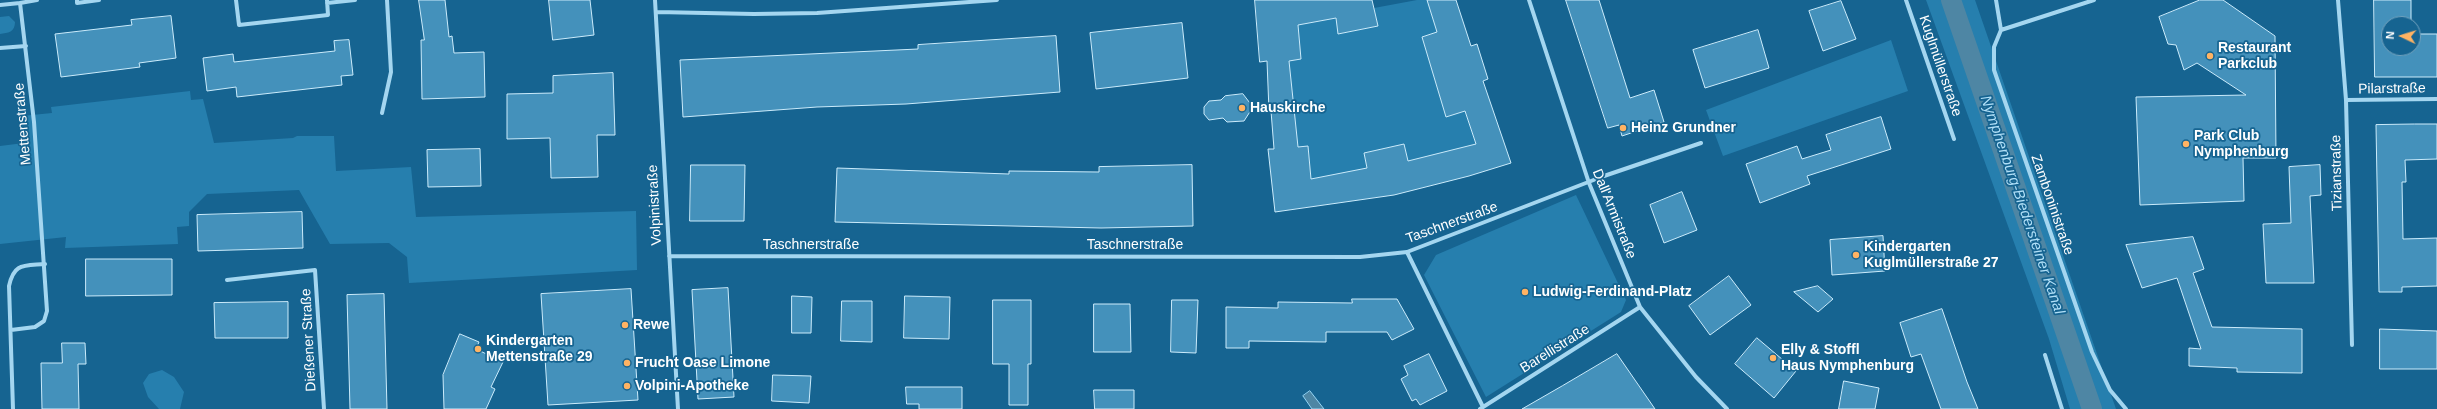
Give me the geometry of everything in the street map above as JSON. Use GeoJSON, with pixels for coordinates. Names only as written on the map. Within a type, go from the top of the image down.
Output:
{"type":"FeatureCollection","features":[{"type":"Feature","properties":{"kind":"street"},"geometry":{"type":"LineString","coordinates":[[0,5],[37,0]]}},
{"type":"Feature","properties":{"kind":"street"},"geometry":{"type":"LineString","coordinates":[[77,0],[77,3],[99,0]]}},
{"type":"Feature","properties":{"kind":"street"},"geometry":{"type":"LineString","coordinates":[[236,0],[239,25],[328,15],[327,2],[355,0]]}},
{"type":"Feature","properties":{"kind":"street"},"geometry":{"type":"LineString","coordinates":[[382,113],[391,72],[387,0]]}},
{"type":"Feature","properties":{"kind":"street","name":"Volpinistraße"},"geometry":{"type":"LineString","coordinates":[[655,0],[657,12],[678,409]]}},
{"type":"Feature","properties":{"kind":"street"},"geometry":{"type":"LineString","coordinates":[[657,12],[754,14],[809,13],[997,0]]}},
{"type":"Feature","properties":{"kind":"street","name":"Dall'Armistraße"},"geometry":{"type":"LineString","coordinates":[[1529,0],[1588,183],[1640,308],[1696,377],[1727,409]]}},
{"type":"Feature","properties":{"kind":"street","name":"Kuglmüllerstraße"},"geometry":{"type":"LineString","coordinates":[[1906,0],[1954,139]]}},
{"type":"Feature","properties":{"kind":"street"},"geometry":{"type":"LineString","coordinates":[[1996,0],[2001,30],[2094,0]]}},
{"type":"Feature","properties":{"kind":"street","name":"Tizianstraße"},"geometry":{"type":"LineString","coordinates":[[2338,0],[2346,100],[2352,345]]}},
{"type":"Feature","properties":{"kind":"street","name":"Mettenstraße"},"geometry":{"type":"LineString","coordinates":[[11,330],[35,327],[44,321],[47,311],[45,264],[26,46],[20,3]]}},
{"type":"Feature","properties":{"kind":"street","name":"Zamboninistraße"},"geometry":{"type":"LineString","coordinates":[[2001,30],[1994,47],[1994,70],[2014,132],[2092,352],[2110,390],[2126,409]]}},
{"type":"Feature","properties":{"kind":"street"},"geometry":{"type":"LineString","coordinates":[[0,48],[26,46]]}},
{"type":"Feature","properties":{"kind":"street","name":"Pilarstraße"},"geometry":{"type":"LineString","coordinates":[[2346,100],[2437,99]]}},
{"type":"Feature","properties":{"kind":"street","name":"Taschnerstraße"},"geometry":{"type":"LineString","coordinates":[[669,256],[1360,257],[1407,252],[1588,183],[1701,143]]}},
{"type":"Feature","properties":{"kind":"street"},"geometry":{"type":"LineString","coordinates":[[1407,252],[1482,408]]}},
{"type":"Feature","properties":{"kind":"street"},"geometry":{"type":"LineString","coordinates":[[13,409],[9,286],[12,273],[21,266],[45,264]]}},
{"type":"Feature","properties":{"kind":"street","name":"Dießener Straße"},"geometry":{"type":"LineString","coordinates":[[227,280],[315,270],[324,409]]}},
{"type":"Feature","properties":{"kind":"street","name":"Barellistraße"},"geometry":{"type":"LineString","coordinates":[[1482,408],[1640,308]]}},
{"type":"Feature","properties":{"kind":"street"},"geometry":{"type":"LineString","coordinates":[[2045,355],[2062,409]]}},
{"type":"Feature","properties":{"kind":"shaded area"},"geometry":{"type":"Polygon","coordinates":[[[1417,0],[1427,0],[1437,32],[1422,37],[1446,117],[1465,111],[1476,144],[1408,161],[1404,144],[1364,153],[1367,168],[1311,179],[1308,146],[1298,147],[1289,61],[1301,59],[1298,25],[1336,18],[1339,34],[1378,26],[1374,8],[1417,0]]]}},
{"type":"Feature","properties":{"kind":"shaded area"},"geometry":{"type":"Polygon","coordinates":[[[1926,0],[1975,0],[2116,409],[2070,409],[2049,339],[1926,0]]]}},
{"type":"Feature","properties":{"kind":"shaded area"},"geometry":{"type":"Polygon","coordinates":[[[9,16],[15,22],[14,28],[8,32],[0,34],[0,17],[9,16]]]}},
{"type":"Feature","properties":{"kind":"shaded area"},"geometry":{"type":"Polygon","coordinates":[[[1891,40],[1908,91],[1723,156],[1706,110],[1891,40]]]}},
{"type":"Feature","properties":{"kind":"shaded area"},"geometry":{"type":"Polygon","coordinates":[[[190,91],[191,100],[203,99],[214,143],[293,138],[297,136],[334,136],[336,171],[411,167],[416,217],[636,211],[637,270],[409,283],[407,257],[389,243],[330,244],[299,190],[207,194],[189,212],[189,226],[177,227],[178,244],[65,248],[66,237],[0,244],[0,146],[24,143],[22,116],[52,113],[51,107],[190,91]]]}},
{"type":"Feature","properties":{"kind":"shaded area"},"geometry":{"type":"Polygon","coordinates":[[[1576,195],[1626,300],[1621,312],[1486,397],[1424,275],[1436,255],[1576,195]]]}},
{"type":"Feature","properties":{"kind":"shaded area"},"geometry":{"type":"Polygon","coordinates":[[[162,370],[174,377],[184,392],[180,409],[159,409],[148,397],[143,383],[149,374],[162,370]]]}},
{"type":"Feature","properties":{"kind":"shaded area"},"geometry":{"type":"Polygon","coordinates":[[[1310,391],[1324,409],[1312,409],[1303,396],[1310,391]]]}},
{"type":"Feature","properties":{"kind":"building"},"geometry":{"type":"Polygon","coordinates":[[[419,0],[445,0],[449,37],[452,36],[454,53],[484,52],[485,97],[422,99],[421,40],[424,40],[419,0]]]}},
{"type":"Feature","properties":{"kind":"building"},"geometry":{"type":"Polygon","coordinates":[[[549,0],[590,0],[594,35],[553,40],[549,0]]]}},
{"type":"Feature","properties":{"kind":"building"},"geometry":{"type":"Polygon","coordinates":[[[1255,0],[1372,0],[1378,26],[1338,34],[1336,18],[1298,25],[1301,59],[1289,61],[1298,147],[1308,146],[1311,179],[1367,168],[1364,153],[1404,144],[1408,161],[1476,144],[1465,111],[1446,117],[1422,37],[1437,32],[1427,0],[1456,0],[1471,46],[1477,44],[1488,79],[1483,81],[1511,163],[1469,176],[1394,195],[1275,212],[1268,149],[1274,149],[1271,111],[1269,111],[1267,61],[1260,62],[1255,0]]]}},
{"type":"Feature","properties":{"kind":"building"},"geometry":{"type":"Polygon","coordinates":[[[1566,0],[1599,0],[1630,98],[1654,90],[1664,122],[1622,136],[1619,125],[1608,128],[1566,0]]]}},
{"type":"Feature","properties":{"kind":"building"},"geometry":{"type":"Polygon","coordinates":[[[2200,0],[2223,0],[2275,36],[2276,158],[2243,158],[2244,201],[2140,205],[2136,97],[2246,95],[2197,63],[2184,70],[2176,45],[2168,44],[2159,17],[2200,0]]]}},
{"type":"Feature","properties":{"kind":"building"},"geometry":{"type":"Polygon","coordinates":[[[2374,0],[2411,0],[2411,16],[2381,16],[2381,56],[2421,56],[2421,34],[2437,34],[2437,77],[2375,77],[2374,0]]]}},
{"type":"Feature","properties":{"kind":"building"},"geometry":{"type":"Polygon","coordinates":[[[1841,1],[1856,39],[1823,51],[1809,11],[1841,1]]]}},
{"type":"Feature","properties":{"kind":"building"},"geometry":{"type":"Polygon","coordinates":[[[171,16],[176,58],[139,63],[140,67],[61,77],[55,34],[132,25],[131,20],[171,16]]]}},
{"type":"Feature","properties":{"kind":"building"},"geometry":{"type":"Polygon","coordinates":[[[1182,23],[1188,78],[1096,89],[1090,33],[1182,23]]]}},
{"type":"Feature","properties":{"kind":"building"},"geometry":{"type":"Polygon","coordinates":[[[1758,30],[1769,68],[1705,88],[1693,50],[1758,30]]]}},
{"type":"Feature","properties":{"kind":"building"},"geometry":{"type":"Polygon","coordinates":[[[1056,36],[1060,92],[906,104],[817,107],[683,117],[680,60],[918,49],[918,45],[1056,36]]]}},
{"type":"Feature","properties":{"kind":"building"},"geometry":{"type":"Polygon","coordinates":[[[349,40],[353,75],[341,76],[342,85],[237,97],[236,87],[207,91],[203,58],[233,54],[234,62],[335,51],[334,41],[349,40]]]}},
{"type":"Feature","properties":{"kind":"building"},"geometry":{"type":"Polygon","coordinates":[[[613,73],[615,135],[597,135],[598,177],[551,178],[550,138],[507,139],[507,94],[553,93],[553,76],[613,73]]]}},
{"type":"Feature","properties":{"kind":"building","name":"Hauskirche"},"geometry":{"type":"Polygon","coordinates":[[[1243,94],[1253,107],[1244,121],[1227,122],[1223,118],[1209,120],[1204,114],[1204,107],[1209,101],[1221,100],[1225,96],[1243,94]]]}},
{"type":"Feature","properties":{"kind":"building"},"geometry":{"type":"Polygon","coordinates":[[[1881,117],[1891,149],[1807,176],[1810,184],[1760,203],[1746,164],[1797,146],[1802,159],[1831,150],[1826,135],[1881,117]]]}},
{"type":"Feature","properties":{"kind":"building"},"geometry":{"type":"Polygon","coordinates":[[[2437,124],[2437,159],[2405,160],[2406,182],[2402,182],[2403,239],[2437,238],[2437,286],[2402,287],[2402,292],[2379,292],[2376,125],[2437,124]]]}},
{"type":"Feature","properties":{"kind":"building"},"geometry":{"type":"Polygon","coordinates":[[[480,149],[481,186],[428,187],[427,150],[480,149]]]}},
{"type":"Feature","properties":{"kind":"building"},"geometry":{"type":"Polygon","coordinates":[[[691,165],[745,165],[744,221],[690,221],[691,165]]]}},
{"type":"Feature","properties":{"kind":"building"},"geometry":{"type":"Polygon","coordinates":[[[1192,165],[1193,226],[1101,228],[835,222],[837,168],[1009,174],[1009,171],[1099,172],[1099,167],[1192,165]]]}},
{"type":"Feature","properties":{"kind":"building"},"geometry":{"type":"Polygon","coordinates":[[[2320,165],[2321,195],[2310,196],[2314,283],[2266,283],[2263,224],[2291,223],[2289,167],[2320,165]]]}},
{"type":"Feature","properties":{"kind":"building"},"geometry":{"type":"Polygon","coordinates":[[[1682,192],[1697,230],[1664,243],[1650,205],[1682,192]]]}},
{"type":"Feature","properties":{"kind":"building"},"geometry":{"type":"Polygon","coordinates":[[[302,212],[303,248],[198,251],[197,215],[302,212]]]}},
{"type":"Feature","properties":{"kind":"building"},"geometry":{"type":"Polygon","coordinates":[[[1883,236],[1885,271],[1832,275],[1830,240],[1883,236]]]}},
{"type":"Feature","properties":{"kind":"building"},"geometry":{"type":"Polygon","coordinates":[[[2193,237],[2204,269],[2193,273],[2212,327],[2302,329],[2302,373],[2237,372],[2237,368],[2189,366],[2189,348],[2201,349],[2177,278],[2142,288],[2126,245],[2193,237]]]}},
{"type":"Feature","properties":{"kind":"building"},"geometry":{"type":"Polygon","coordinates":[[[86,259],[172,259],[172,295],[86,296],[86,259]]]}},
{"type":"Feature","properties":{"kind":"building"},"geometry":{"type":"Polygon","coordinates":[[[1729,276],[1751,305],[1710,335],[1689,306],[1729,276]]]}},
{"type":"Feature","properties":{"kind":"building"},"geometry":{"type":"Polygon","coordinates":[[[1818,286],[1833,299],[1818,312],[1794,292],[1818,286]]]}},
{"type":"Feature","properties":{"kind":"building"},"geometry":{"type":"Polygon","coordinates":[[[728,288],[734,397],[698,399],[692,290],[728,288]]]}},
{"type":"Feature","properties":{"kind":"building"},"geometry":{"type":"Polygon","coordinates":[[[631,289],[638,400],[548,405],[541,294],[631,289]]]}},
{"type":"Feature","properties":{"kind":"building"},"geometry":{"type":"Polygon","coordinates":[[[384,294],[387,409],[350,409],[347,295],[384,294]]]}},
{"type":"Feature","properties":{"kind":"building"},"geometry":{"type":"Polygon","coordinates":[[[792,296],[812,297],[811,333],[792,333],[792,296]]]}},
{"type":"Feature","properties":{"kind":"building"},"geometry":{"type":"Polygon","coordinates":[[[905,296],[950,297],[949,339],[904,338],[905,296]]]}},
{"type":"Feature","properties":{"kind":"building"},"geometry":{"type":"Polygon","coordinates":[[[1352,299],[1397,299],[1414,329],[1392,340],[1387,332],[1326,332],[1326,342],[1249,341],[1249,348],[1226,348],[1226,307],[1278,308],[1278,302],[1352,303],[1352,299]]]}},
{"type":"Feature","properties":{"kind":"building"},"geometry":{"type":"Polygon","coordinates":[[[993,300],[1031,300],[1031,364],[1028,364],[1028,405],[1009,405],[1009,364],[993,364],[993,300]]]}},
{"type":"Feature","properties":{"kind":"building"},"geometry":{"type":"Polygon","coordinates":[[[1172,300],[1198,300],[1196,353],[1171,352],[1172,300]]]}},
{"type":"Feature","properties":{"kind":"building"},"geometry":{"type":"Polygon","coordinates":[[[842,301],[872,301],[872,342],[841,341],[842,301]]]}},
{"type":"Feature","properties":{"kind":"building"},"geometry":{"type":"Polygon","coordinates":[[[288,302],[288,338],[215,338],[214,303],[288,302]]]}},
{"type":"Feature","properties":{"kind":"building"},"geometry":{"type":"Polygon","coordinates":[[[1094,304],[1130,304],[1131,352],[1094,352],[1094,304]]]}},
{"type":"Feature","properties":{"kind":"building"},"geometry":{"type":"Polygon","coordinates":[[[1942,309],[1967,382],[1978,409],[1941,409],[1921,354],[1911,357],[1900,323],[1942,309]]]}},
{"type":"Feature","properties":{"kind":"building"},"geometry":{"type":"Polygon","coordinates":[[[2380,329],[2437,331],[2437,369],[2380,369],[2380,329]]]}},
{"type":"Feature","properties":{"kind":"building"},"geometry":{"type":"Polygon","coordinates":[[[460,334],[479,342],[476,349],[503,362],[491,387],[495,389],[486,409],[444,409],[443,375],[460,334]]]}},
{"type":"Feature","properties":{"kind":"building"},"geometry":{"type":"Polygon","coordinates":[[[1757,338],[1796,371],[1774,398],[1735,364],[1757,338]]]}},
{"type":"Feature","properties":{"kind":"building"},"geometry":{"type":"Polygon","coordinates":[[[62,343],[85,343],[86,364],[78,364],[79,409],[42,409],[41,363],[62,363],[62,343]]]}},
{"type":"Feature","properties":{"kind":"building"},"geometry":{"type":"Polygon","coordinates":[[[1429,354],[1447,391],[1420,405],[1416,399],[1412,401],[1401,379],[1408,375],[1404,366],[1429,354]]]}},
{"type":"Feature","properties":{"kind":"building"},"geometry":{"type":"Polygon","coordinates":[[[1617,354],[1655,409],[1522,409],[1562,386],[1617,354]]]}},
{"type":"Feature","properties":{"kind":"building"},"geometry":{"type":"Polygon","coordinates":[[[773,375],[811,376],[809,403],[772,401],[773,375]]]}},
{"type":"Feature","properties":{"kind":"building"},"geometry":{"type":"Polygon","coordinates":[[[1844,381],[1879,388],[1875,409],[1839,409],[1844,381]]]}},
{"type":"Feature","properties":{"kind":"building"},"geometry":{"type":"Polygon","coordinates":[[[906,387],[962,387],[962,409],[919,409],[919,404],[907,404],[906,387]]]}},
{"type":"Feature","properties":{"kind":"building"},"geometry":{"type":"Polygon","coordinates":[[[1094,390],[1134,390],[1134,409],[1095,409],[1094,390]]]}},
{"type":"Feature","properties":{"kind":"waterway","name":"Nymphenburg-Biedersteiner Kanal"},"geometry":{"type":"LineString","coordinates":[[1951,0],[2092,409]]}},
{"type":"Feature","properties":{"kind":"place","name":"Restaurant Parkclub"},"geometry":{"type":"Point","coordinates":[2210,56]}},
{"type":"Feature","properties":{"kind":"place","name":"Hauskirche"},"geometry":{"type":"Point","coordinates":[1242,108]}},
{"type":"Feature","properties":{"kind":"place","name":"Heinz Grundner"},"geometry":{"type":"Point","coordinates":[1623,128]}},
{"type":"Feature","properties":{"kind":"place","name":"Park Club Nymphenburg"},"geometry":{"type":"Point","coordinates":[2186,144]}},
{"type":"Feature","properties":{"kind":"place","name":"Kindergarten Kuglmüllerstraße 27"},"geometry":{"type":"Point","coordinates":[1856,255]}},
{"type":"Feature","properties":{"kind":"place","name":"Ludwig-Ferdinand-Platz"},"geometry":{"type":"Point","coordinates":[1525,292]}},
{"type":"Feature","properties":{"kind":"place","name":"Rewe"},"geometry":{"type":"Point","coordinates":[625,325]}},
{"type":"Feature","properties":{"kind":"place","name":"Kindergarten Mettenstraße 29"},"geometry":{"type":"Point","coordinates":[478,349]}},
{"type":"Feature","properties":{"kind":"place","name":"Elly & Stoffl Haus Nymphenburg"},"geometry":{"type":"Point","coordinates":[1773,358]}},
{"type":"Feature","properties":{"kind":"place","name":"Frucht Oase Limone"},"geometry":{"type":"Point","coordinates":[627,363]}},
{"type":"Feature","properties":{"kind":"place","name":"Volpini-Apotheke"},"geometry":{"type":"Point","coordinates":[627,386]}}]}
